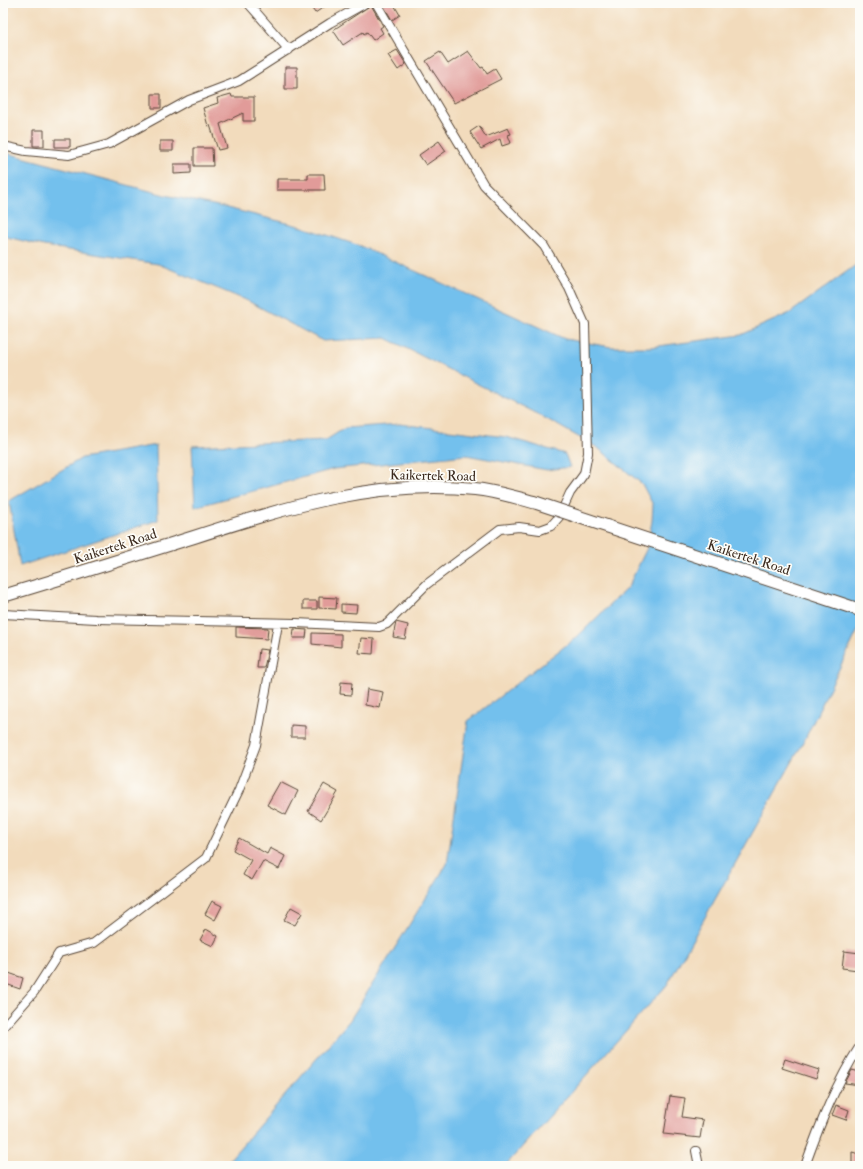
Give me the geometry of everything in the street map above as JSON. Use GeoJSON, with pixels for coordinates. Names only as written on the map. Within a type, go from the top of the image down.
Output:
{"type":"FeatureCollection","features":[{"type":"Feature","properties":{"kind":"main road","name":"Kaikertek Road"},"geometry":{"type":"LineString","coordinates":[[3,596],[284,508],[341,495],[392,488],[454,488],[476,489],[537,503],[860,610]]}},
{"type":"Feature","properties":{"kind":"street"},"geometry":{"type":"LineString","coordinates":[[248,3],[289,50]]}},
{"type":"Feature","properties":{"kind":"street"},"geometry":{"type":"LineString","coordinates":[[3,146],[26,151],[69,155],[109,144],[189,100],[239,82],[267,62],[289,50],[330,23],[366,3]]}},
{"type":"Feature","properties":{"kind":"street"},"geometry":{"type":"LineString","coordinates":[[3,614],[278,624],[296,623],[371,628],[387,624],[427,584],[500,529],[519,527],[540,530],[551,526],[560,517],[570,493],[584,474],[588,453],[584,324],[569,288],[544,246],[484,185],[376,3]]}},
{"type":"Feature","properties":{"kind":"street"},"geometry":{"type":"LineString","coordinates":[[3,1027],[34,992],[59,953],[94,943],[206,858],[239,790],[256,745],[278,624]]}},
{"type":"Feature","properties":{"kind":"street"},"geometry":{"type":"LineString","coordinates":[[805,1166],[822,1117],[848,1064],[860,1046]]}},
{"type":"Feature","properties":{"kind":"street"},"geometry":{"type":"LineString","coordinates":[[696,1150],[699,1166]]}},
{"type":"Feature","properties":{"kind":"water"},"geometry":{"type":"Polygon","coordinates":[[[3,152],[165,195],[223,207],[303,227],[360,246],[565,339],[611,347],[651,347],[741,335],[790,313],[860,262],[860,626],[804,741],[667,985],[505,1166],[224,1166],[350,1020],[447,864],[468,721],[578,636],[628,587],[647,548],[652,521],[653,505],[642,484],[598,448],[545,418],[386,338],[323,341],[248,301],[158,264],[44,246],[3,236],[3,152]]]}},
{"type":"Feature","properties":{"kind":"water"},"geometry":{"type":"Polygon","coordinates":[[[400,424],[506,437],[565,454],[570,467],[547,470],[466,455],[334,469],[195,507],[192,446],[326,440],[345,428],[400,424]]]}},
{"type":"Feature","properties":{"kind":"water"},"geometry":{"type":"Polygon","coordinates":[[[156,445],[158,520],[20,566],[9,501],[82,458],[156,445]]]}},
{"type":"Feature","properties":{"kind":"building"},"geometry":{"type":"Polygon","coordinates":[[[308,3],[330,3],[315,13],[308,3]]]}},
{"type":"Feature","properties":{"kind":"building"},"geometry":{"type":"Polygon","coordinates":[[[382,3],[393,3],[400,15],[392,20],[382,3]]]}},
{"type":"Feature","properties":{"kind":"building"},"geometry":{"type":"Polygon","coordinates":[[[371,5],[383,26],[380,28],[383,33],[373,40],[367,32],[364,34],[363,32],[343,45],[333,30],[371,5]]]}},
{"type":"Feature","properties":{"kind":"building"},"geometry":{"type":"Polygon","coordinates":[[[397,50],[406,64],[398,70],[388,55],[397,50]]]}},
{"type":"Feature","properties":{"kind":"building"},"geometry":{"type":"Polygon","coordinates":[[[468,51],[481,68],[483,67],[487,74],[495,69],[501,79],[454,103],[426,61],[440,52],[448,64],[468,51]]]}},
{"type":"Feature","properties":{"kind":"building"},"geometry":{"type":"Polygon","coordinates":[[[285,67],[297,67],[297,89],[285,89],[285,67]]]}},
{"type":"Feature","properties":{"kind":"building"},"geometry":{"type":"Polygon","coordinates":[[[152,94],[161,94],[161,108],[152,108],[152,94]]]}},
{"type":"Feature","properties":{"kind":"building"},"geometry":{"type":"Polygon","coordinates":[[[231,94],[232,97],[254,97],[254,121],[243,121],[243,113],[220,124],[227,148],[218,150],[210,125],[208,126],[203,108],[218,103],[217,98],[231,94]]]}},
{"type":"Feature","properties":{"kind":"building"},"geometry":{"type":"Polygon","coordinates":[[[479,126],[486,137],[508,128],[511,134],[508,135],[511,143],[502,146],[500,139],[481,149],[470,132],[479,126]]]}},
{"type":"Feature","properties":{"kind":"building"},"geometry":{"type":"Polygon","coordinates":[[[33,130],[44,130],[44,146],[33,146],[33,130]]]}},
{"type":"Feature","properties":{"kind":"building"},"geometry":{"type":"Polygon","coordinates":[[[55,139],[70,139],[70,147],[55,147],[55,139]]]}},
{"type":"Feature","properties":{"kind":"building"},"geometry":{"type":"Polygon","coordinates":[[[160,141],[173,141],[173,151],[160,151],[160,141]]]}},
{"type":"Feature","properties":{"kind":"building"},"geometry":{"type":"Polygon","coordinates":[[[439,141],[446,151],[426,165],[419,155],[439,141]]]}},
{"type":"Feature","properties":{"kind":"building"},"geometry":{"type":"Polygon","coordinates":[[[194,148],[212,148],[213,166],[194,166],[194,148]]]}},
{"type":"Feature","properties":{"kind":"building"},"geometry":{"type":"Polygon","coordinates":[[[174,164],[191,164],[191,173],[174,174],[174,164]]]}},
{"type":"Feature","properties":{"kind":"building"},"geometry":{"type":"Polygon","coordinates":[[[308,174],[324,174],[325,190],[277,190],[277,179],[308,179],[308,174]]]}},
{"type":"Feature","properties":{"kind":"building"},"geometry":{"type":"Polygon","coordinates":[[[319,597],[337,598],[336,609],[319,608],[319,597]]]}},
{"type":"Feature","properties":{"kind":"building"},"geometry":{"type":"Polygon","coordinates":[[[303,601],[317,601],[317,609],[303,609],[303,601]]]}},
{"type":"Feature","properties":{"kind":"building"},"geometry":{"type":"Polygon","coordinates":[[[341,604],[357,605],[356,613],[341,612],[341,604]]]}},
{"type":"Feature","properties":{"kind":"building"},"geometry":{"type":"Polygon","coordinates":[[[396,622],[408,625],[405,639],[393,637],[396,622]]]}},
{"type":"Feature","properties":{"kind":"building"},"geometry":{"type":"Polygon","coordinates":[[[236,627],[268,628],[267,639],[236,637],[236,627]]]}},
{"type":"Feature","properties":{"kind":"building"},"geometry":{"type":"Polygon","coordinates":[[[294,629],[307,630],[306,638],[293,638],[294,629]]]}},
{"type":"Feature","properties":{"kind":"building"},"geometry":{"type":"Polygon","coordinates":[[[312,633],[341,634],[341,647],[312,644],[312,633]]]}},
{"type":"Feature","properties":{"kind":"building"},"geometry":{"type":"Polygon","coordinates":[[[361,638],[374,639],[373,654],[359,653],[361,638]]]}},
{"type":"Feature","properties":{"kind":"building"},"geometry":{"type":"Polygon","coordinates":[[[259,649],[268,650],[264,668],[257,668],[259,649]]]}},
{"type":"Feature","properties":{"kind":"building"},"geometry":{"type":"Polygon","coordinates":[[[341,682],[352,683],[351,695],[340,694],[341,682]]]}},
{"type":"Feature","properties":{"kind":"building"},"geometry":{"type":"Polygon","coordinates":[[[367,689],[383,692],[380,708],[365,705],[367,689]]]}},
{"type":"Feature","properties":{"kind":"building"},"geometry":{"type":"Polygon","coordinates":[[[291,725],[305,726],[305,737],[291,737],[291,725]]]}},
{"type":"Feature","properties":{"kind":"building"},"geometry":{"type":"Polygon","coordinates":[[[280,782],[298,791],[286,815],[267,805],[280,782]]]}},
{"type":"Feature","properties":{"kind":"building"},"geometry":{"type":"Polygon","coordinates":[[[324,784],[338,792],[321,820],[308,811],[324,784]]]}},
{"type":"Feature","properties":{"kind":"building"},"geometry":{"type":"Polygon","coordinates":[[[239,838],[267,854],[270,848],[285,856],[279,869],[263,861],[252,880],[243,875],[251,860],[233,850],[239,838]]]}},
{"type":"Feature","properties":{"kind":"building"},"geometry":{"type":"Polygon","coordinates":[[[212,901],[222,906],[215,920],[205,914],[212,901]]]}},
{"type":"Feature","properties":{"kind":"building"},"geometry":{"type":"Polygon","coordinates":[[[291,907],[302,913],[295,925],[284,920],[291,907]]]}},
{"type":"Feature","properties":{"kind":"building"},"geometry":{"type":"Polygon","coordinates":[[[206,929],[218,936],[213,946],[200,940],[206,929]]]}},
{"type":"Feature","properties":{"kind":"building"},"geometry":{"type":"Polygon","coordinates":[[[844,951],[860,953],[858,970],[842,968],[844,951]]]}},
{"type":"Feature","properties":{"kind":"building"},"geometry":{"type":"Polygon","coordinates":[[[3,971],[23,978],[20,989],[3,983],[3,971]]]}},
{"type":"Feature","properties":{"kind":"building"},"geometry":{"type":"Polygon","coordinates":[[[785,1059],[819,1070],[816,1079],[782,1068],[785,1059]]]}},
{"type":"Feature","properties":{"kind":"building"},"geometry":{"type":"Polygon","coordinates":[[[852,1070],[860,1072],[860,1085],[845,1083],[852,1070]]]}},
{"type":"Feature","properties":{"kind":"building"},"geometry":{"type":"Polygon","coordinates":[[[670,1096],[685,1098],[682,1117],[703,1120],[700,1138],[664,1134],[670,1096]]]}},
{"type":"Feature","properties":{"kind":"building"},"geometry":{"type":"Polygon","coordinates":[[[836,1105],[849,1110],[846,1120],[832,1115],[836,1105]]]}},
{"type":"Feature","properties":{"kind":"building"},"geometry":{"type":"Polygon","coordinates":[[[852,1152],[860,1154],[858,1166],[852,1166],[852,1152]]]}}]}
